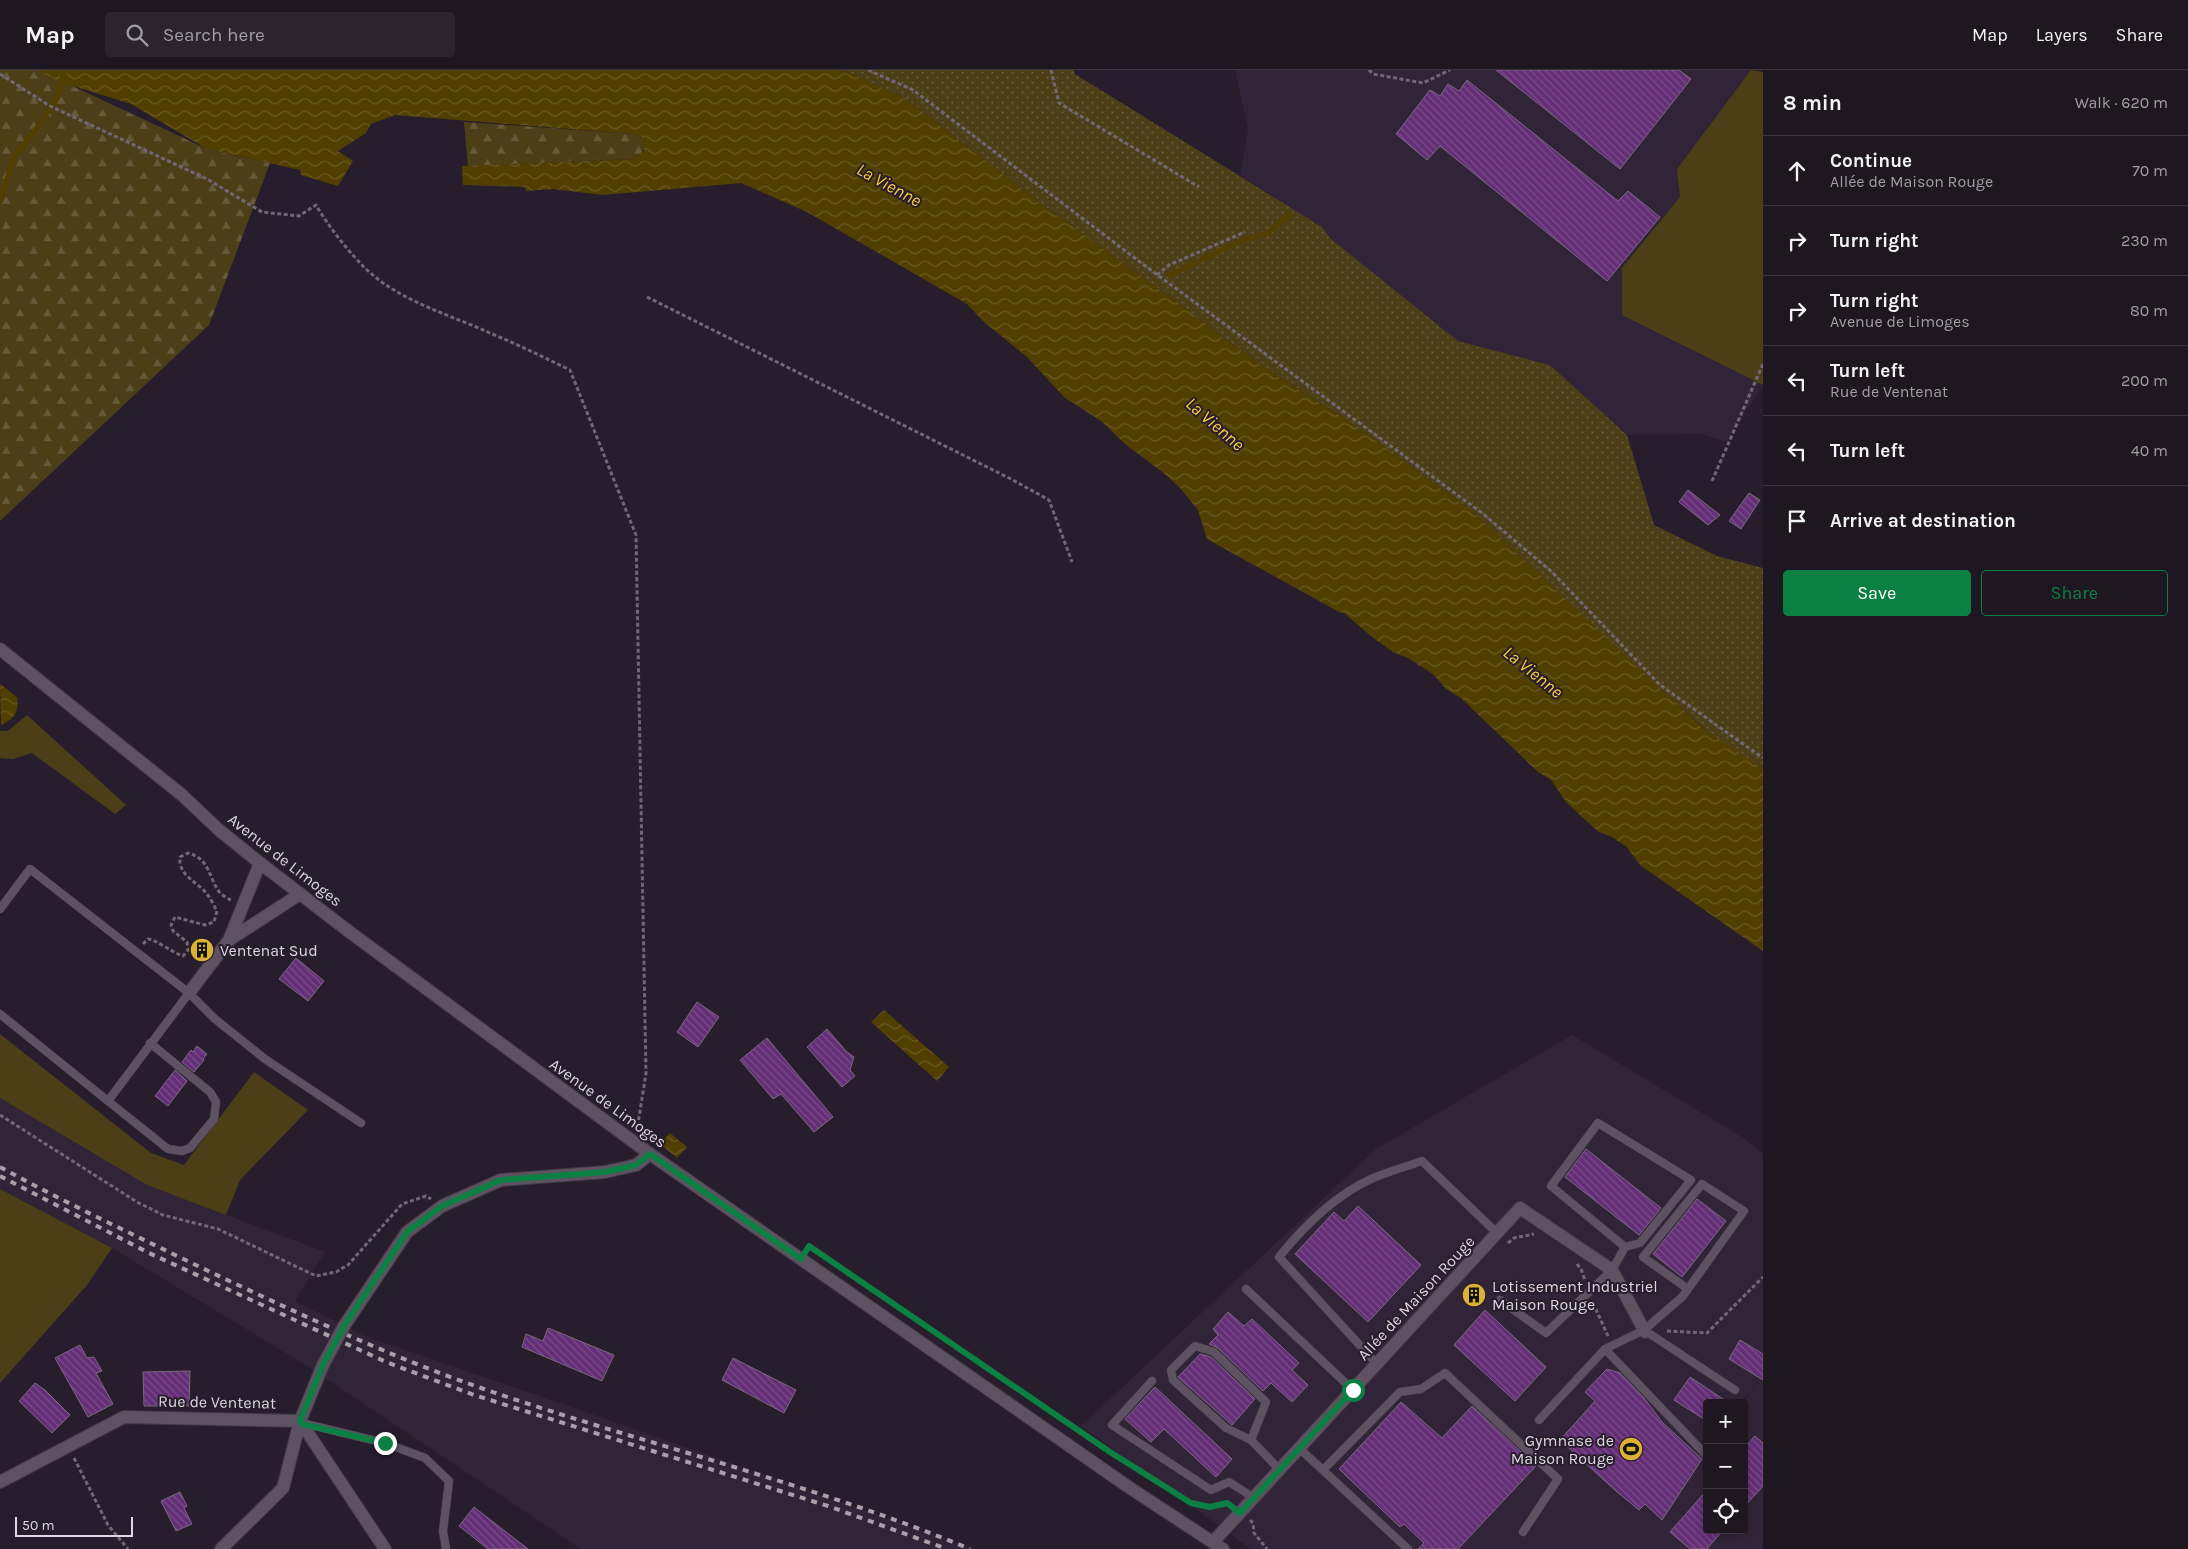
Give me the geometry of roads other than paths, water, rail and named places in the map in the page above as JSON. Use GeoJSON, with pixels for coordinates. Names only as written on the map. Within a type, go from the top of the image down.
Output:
{"type":"FeatureCollection","features":[{"type":"Feature","properties":{"kind":"street","name":"Avenue de Limoges"},"geometry":{"type":"LineString","coordinates":[[0,649],[182,795],[219,830],[260,863],[650,1154],[1122,1482],[1218,1546]]}},
{"type":"Feature","properties":{"kind":"street"},"geometry":{"type":"LineString","coordinates":[[188,992],[229,940],[260,863]]}},
{"type":"Feature","properties":{"kind":"street"},"geometry":{"type":"LineString","coordinates":[[229,940],[300,894]]}},
{"type":"Feature","properties":{"kind":"street"},"geometry":{"type":"LineString","coordinates":[[221,1549],[283,1488],[301,1422],[323,1365],[344,1326],[407,1232],[442,1206],[501,1180],[605,1172],[636,1165],[650,1154]]}},
{"type":"Feature","properties":{"kind":"street","name":"Allée de Maison Rouge"},"geometry":{"type":"LineString","coordinates":[[1218,1546],[1240,1513],[1520,1208],[1612,1270],[1645,1331]]}},
{"type":"Feature","properties":{"kind":"street","name":"Rue de Ventenat"},"geometry":{"type":"LineString","coordinates":[[0,1482],[124,1417],[301,1422]]}},
{"type":"Feature","properties":{"kind":"street"},"geometry":{"type":"LineString","coordinates":[[301,1422],[385,1549]]}},
{"type":"Feature","properties":{"kind":"lane"},"geometry":{"type":"LineString","coordinates":[[0,909],[30,869],[188,992],[214,1018],[265,1059],[361,1123]]}},
{"type":"Feature","properties":{"kind":"lane"},"geometry":{"type":"LineString","coordinates":[[108,1101],[188,992]]}},
{"type":"Feature","properties":{"kind":"lane"},"geometry":{"type":"LineString","coordinates":[[0,1014],[168,1149],[182,1152],[190,1148],[214,1119],[216,1102],[210,1092],[150,1043]]}},
{"type":"Feature","properties":{"kind":"lane"},"geometry":{"type":"LineString","coordinates":[[1500,1300],[1546,1333],[1612,1270],[1626,1247],[1640,1243],[1691,1180],[1598,1123],[1551,1186],[1626,1247]]}},
{"type":"Feature","properties":{"kind":"lane"},"geometry":{"type":"LineString","coordinates":[[1377,1364],[1280,1257],[1297,1234],[1330,1205],[1370,1180],[1422,1161],[1497,1233]]}},
{"type":"Feature","properties":{"kind":"lane"},"geometry":{"type":"LineString","coordinates":[[1538,1420],[1608,1347],[1645,1331],[1682,1296],[1688,1289],[1744,1211],[1702,1184],[1643,1257],[1688,1289]]}},
{"type":"Feature","properties":{"kind":"lane"},"geometry":{"type":"LineString","coordinates":[[1246,1289],[1353,1390]]}},
{"type":"Feature","properties":{"kind":"lane"},"geometry":{"type":"LineString","coordinates":[[1645,1331],[1735,1390]]}},
{"type":"Feature","properties":{"kind":"lane"},"geometry":{"type":"LineString","coordinates":[[1252,1440],[1266,1402],[1214,1352],[1195,1346],[1171,1370],[1173,1380],[1226,1428],[1252,1440],[1280,1470]]}},
{"type":"Feature","properties":{"kind":"lane"},"geometry":{"type":"LineString","coordinates":[[1608,1347],[1703,1452]]}},
{"type":"Feature","properties":{"kind":"lane"},"geometry":{"type":"LineString","coordinates":[[1323,1470],[1400,1392],[1422,1388],[1445,1373],[1558,1479],[1523,1532]]}},
{"type":"Feature","properties":{"kind":"lane"},"geometry":{"type":"LineString","coordinates":[[1152,1381],[1112,1425],[1211,1490],[1229,1482],[1254,1498]]}},
{"type":"Feature","properties":{"kind":"lane"},"geometry":{"type":"LineString","coordinates":[[301,1422],[385,1443],[425,1458],[449,1481],[443,1531],[446,1549]]}},
{"type":"Feature","properties":{"kind":"lane"},"geometry":{"type":"LineString","coordinates":[[1300,1448],[1408,1549]]}},
{"type":"Feature","properties":{"kind":"water","name":"La Vienne"},"geometry":{"type":"Polygon","coordinates":[[[38,70],[843,70],[905,98],[1035,199],[1225,339],[1273,373],[1347,420],[1472,511],[1703,728],[1763,769],[1763,951],[1640,865],[1627,847],[1612,837],[1599,832],[1566,802],[1551,780],[1538,772],[1461,698],[1446,689],[1434,675],[1408,658],[1393,652],[1344,613],[1207,539],[1198,510],[1181,489],[1165,474],[1125,444],[1101,421],[1064,397],[1027,357],[983,321],[967,304],[807,212],[741,183],[603,195],[553,189],[526,191],[525,187],[463,185],[462,166],[635,159],[644,150],[642,137],[633,134],[395,115],[371,124],[366,133],[338,151],[353,161],[338,186],[301,175],[300,170],[207,149],[131,104],[60,82],[38,70]]]}},
{"type":"Feature","properties":{"kind":"water"},"geometry":{"type":"Polygon","coordinates":[[[0,684],[17,697],[17,711],[10,720],[1,725],[0,684]]]}},
{"type":"Feature","properties":{"kind":"water"},"geometry":{"type":"Polygon","coordinates":[[[884,1010],[949,1067],[937,1081],[871,1022],[884,1010]]]}},
{"type":"Feature","properties":{"kind":"water"},"geometry":{"type":"Polygon","coordinates":[[[670,1133],[687,1147],[677,1158],[660,1144],[670,1133]]]}},
{"type":"Feature","properties":{"kind":"waterway"},"geometry":{"type":"LineString","coordinates":[[0,201],[14,157],[43,120],[57,97],[64,70]]}},
{"type":"Feature","properties":{"kind":"waterway"},"geometry":{"type":"LineString","coordinates":[[1170,275],[1236,243],[1268,233],[1290,214]]}},
{"type":"Feature","properties":{"kind":"railway"},"geometry":{"type":"LineString","coordinates":[[0,1167],[202,1268],[375,1347],[445,1375],[542,1408],[849,1504],[910,1525],[970,1549]]}},
{"type":"Feature","properties":{"kind":"railway"},"geometry":{"type":"LineString","coordinates":[[0,1176],[149,1253],[386,1362],[474,1395],[828,1506],[947,1549]]}},
{"type":"Feature","properties":{"kind":"place","name":"Ventenat Sud"},"geometry":{"type":"Point","coordinates":[202,950]}},
{"type":"Feature","properties":{"kind":"place","name":"Lotissement Industriel Maison Rouge"},"geometry":{"type":"Point","coordinates":[1474,1295]}},
{"type":"Feature","properties":{"kind":"place","name":"Gymnase de Maison Rouge"},"geometry":{"type":"Point","coordinates":[1631,1449]}}]}
